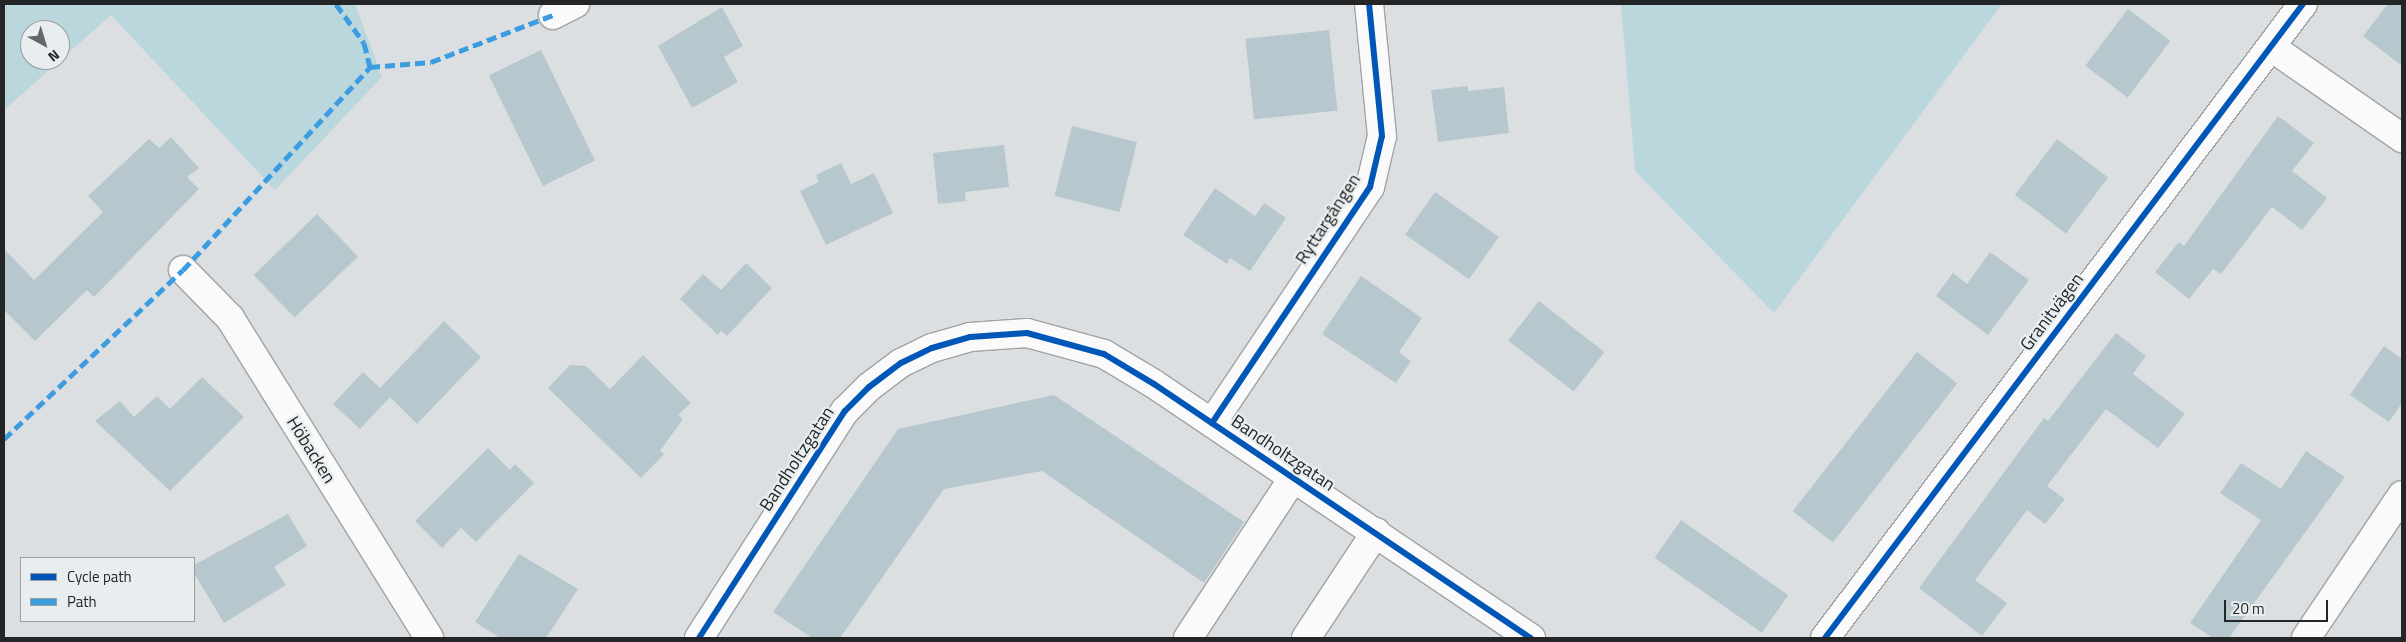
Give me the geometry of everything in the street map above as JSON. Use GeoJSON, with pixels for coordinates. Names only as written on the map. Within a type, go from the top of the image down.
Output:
{"type":"FeatureCollection","features":[{"type":"Feature","properties":{"kind":"street","name":"Ryttargången"},"geometry":{"type":"LineString","coordinates":[[1212,423],[1370,187],[1382,136],[1369,4]]}},
{"type":"Feature","properties":{"kind":"street","name":"Granitvägen"},"geometry":{"type":"LineString","coordinates":[[1825,638],[2303,4]]}},
{"type":"Feature","properties":{"kind":"street"},"geometry":{"type":"LineString","coordinates":[[2270,47],[2402,138]]}},
{"type":"Feature","properties":{"kind":"street","name":"Höbacken"},"geometry":{"type":"LineString","coordinates":[[183,270],[230,318],[429,638]]}},
{"type":"Feature","properties":{"kind":"street","name":"Bandholtzgatan"},"geometry":{"type":"LineString","coordinates":[[699,638],[845,411],[901,363],[932,348],[998,333],[1061,339],[1104,354],[1376,532],[1531,638]]}},
{"type":"Feature","properties":{"kind":"street"},"geometry":{"type":"LineString","coordinates":[[1188,638],[1293,478]]}},
{"type":"Feature","properties":{"kind":"street"},"geometry":{"type":"LineString","coordinates":[[2306,638],[2402,494]]}},
{"type":"Feature","properties":{"kind":"street"},"geometry":{"type":"LineString","coordinates":[[1306,638],[1376,532]]}},
{"type":"Feature","properties":{"kind":"shaded area"},"geometry":{"type":"Polygon","coordinates":[[[4,4],[355,4],[382,77],[275,190],[111,15],[70,51],[70,20],[20,20],[20,70],[49,70],[4,110],[4,4]]]}},
{"type":"Feature","properties":{"kind":"shaded area"},"geometry":{"type":"Polygon","coordinates":[[[1621,4],[2002,4],[1774,313],[1635,171],[1621,4]]]}},
{"type":"Feature","properties":{"kind":"building"},"geometry":{"type":"Polygon","coordinates":[[[2388,4],[2402,4],[2402,66],[2363,36],[2388,4]]]}},
{"type":"Feature","properties":{"kind":"building"},"geometry":{"type":"Polygon","coordinates":[[[722,7],[743,46],[724,57],[738,82],[692,108],[658,46],[722,7]]]}},
{"type":"Feature","properties":{"kind":"building"},"geometry":{"type":"Polygon","coordinates":[[[2128,9],[2170,41],[2128,98],[2085,66],[2128,9]]]}},
{"type":"Feature","properties":{"kind":"building"},"geometry":{"type":"Polygon","coordinates":[[[1329,30],[1337,111],[1254,119],[1245,39],[1329,30]]]}},
{"type":"Feature","properties":{"kind":"building"},"geometry":{"type":"Polygon","coordinates":[[[541,50],[595,161],[543,186],[489,75],[541,50]]]}},
{"type":"Feature","properties":{"kind":"building"},"geometry":{"type":"Polygon","coordinates":[[[1468,86],[1468,91],[1504,87],[1509,133],[1438,142],[1431,90],[1468,86]]]}},
{"type":"Feature","properties":{"kind":"building"},"geometry":{"type":"Polygon","coordinates":[[[2278,116],[2314,143],[2292,171],[2327,198],[2302,230],[2272,207],[2221,274],[2213,269],[2189,299],[2155,272],[2179,242],[2184,246],[2278,116]]]}},
{"type":"Feature","properties":{"kind":"building"},"geometry":{"type":"Polygon","coordinates":[[[1072,126],[1137,142],[1120,212],[1055,196],[1072,126]]]}},
{"type":"Feature","properties":{"kind":"building"},"geometry":{"type":"Polygon","coordinates":[[[171,137],[199,168],[187,177],[199,189],[94,297],[87,290],[35,341],[4,310],[4,249],[34,280],[103,212],[88,196],[149,139],[159,148],[171,137]]]}},
{"type":"Feature","properties":{"kind":"building"},"geometry":{"type":"Polygon","coordinates":[[[2057,139],[2108,178],[2066,233],[2015,195],[2057,139]]]}},
{"type":"Feature","properties":{"kind":"building"},"geometry":{"type":"Polygon","coordinates":[[[1004,145],[1009,187],[965,192],[966,201],[938,204],[933,153],[1004,145]]]}},
{"type":"Feature","properties":{"kind":"building"},"geometry":{"type":"Polygon","coordinates":[[[841,163],[851,184],[874,173],[893,213],[826,245],[800,191],[819,182],[816,175],[841,163]]]}},
{"type":"Feature","properties":{"kind":"building"},"geometry":{"type":"Polygon","coordinates":[[[1215,188],[1255,216],[1264,203],[1286,218],[1250,271],[1230,258],[1227,264],[1183,235],[1215,188]]]}},
{"type":"Feature","properties":{"kind":"building"},"geometry":{"type":"Polygon","coordinates":[[[1435,192],[1499,237],[1469,279],[1405,235],[1435,192]]]}},
{"type":"Feature","properties":{"kind":"building"},"geometry":{"type":"Polygon","coordinates":[[[317,214],[358,256],[295,318],[254,275],[317,214]]]}},
{"type":"Feature","properties":{"kind":"building"},"geometry":{"type":"Polygon","coordinates":[[[1990,252],[2029,280],[1988,335],[1936,296],[1953,273],[1967,284],[1990,252]]]}},
{"type":"Feature","properties":{"kind":"building"},"geometry":{"type":"Polygon","coordinates":[[[746,263],[772,288],[727,336],[721,331],[718,335],[680,299],[703,274],[721,290],[746,263]]]}},
{"type":"Feature","properties":{"kind":"building"},"geometry":{"type":"Polygon","coordinates":[[[1361,276],[1422,318],[1399,352],[1411,361],[1396,383],[1322,334],[1361,276]]]}},
{"type":"Feature","properties":{"kind":"building"},"geometry":{"type":"Polygon","coordinates":[[[1539,301],[1604,352],[1574,392],[1508,340],[1539,301]]]}},
{"type":"Feature","properties":{"kind":"building"},"geometry":{"type":"Polygon","coordinates":[[[444,321],[481,357],[417,424],[390,397],[360,429],[333,404],[363,372],[380,388],[444,321]]]}},
{"type":"Feature","properties":{"kind":"building"},"geometry":{"type":"Polygon","coordinates":[[[2116,333],[2146,356],[2133,374],[2185,414],[2158,448],[2106,409],[2047,486],[2065,499],[2045,524],[2027,510],[1975,580],[2007,603],[1982,636],[1919,588],[2044,418],[2048,421],[2116,333]]]}},
{"type":"Feature","properties":{"kind":"building"},"geometry":{"type":"Polygon","coordinates":[[[2384,346],[2402,359],[2402,403],[2389,422],[2350,395],[2384,346]]]}},
{"type":"Feature","properties":{"kind":"building"},"geometry":{"type":"Polygon","coordinates":[[[1917,352],[1957,383],[1833,543],[1793,511],[1917,352]]]}},
{"type":"Feature","properties":{"kind":"building"},"geometry":{"type":"Polygon","coordinates":[[[643,355],[691,403],[678,415],[683,419],[660,451],[664,454],[641,478],[548,388],[570,365],[586,366],[610,389],[643,355]]]}},
{"type":"Feature","properties":{"kind":"building"},"geometry":{"type":"Polygon","coordinates":[[[202,377],[244,417],[170,491],[95,421],[120,401],[134,417],[157,396],[170,409],[202,377]]]}},
{"type":"Feature","properties":{"kind":"building"},"geometry":{"type":"Polygon","coordinates":[[[1054,395],[1244,522],[1204,583],[1042,471],[944,489],[840,638],[812,638],[773,612],[898,429],[1054,395]]]}},
{"type":"Feature","properties":{"kind":"building"},"geometry":{"type":"Polygon","coordinates":[[[488,448],[510,470],[515,464],[534,483],[476,542],[461,528],[442,548],[415,521],[488,448]]]}},
{"type":"Feature","properties":{"kind":"building"},"geometry":{"type":"Polygon","coordinates":[[[2306,451],[2345,477],[2229,638],[2213,638],[2190,623],[2261,520],[2220,493],[2241,463],[2281,489],[2306,451]]]}},
{"type":"Feature","properties":{"kind":"building"},"geometry":{"type":"Polygon","coordinates":[[[288,514],[307,546],[274,567],[286,585],[224,623],[195,575],[195,564],[288,514]]]}},
{"type":"Feature","properties":{"kind":"building"},"geometry":{"type":"Polygon","coordinates":[[[1681,520],[1788,595],[1762,633],[1655,558],[1681,520]]]}},
{"type":"Feature","properties":{"kind":"building"},"geometry":{"type":"Polygon","coordinates":[[[519,554],[578,589],[546,638],[500,638],[475,622],[519,554]]]}},
{"type":"Feature","properties":{"kind":"marked path"},"geometry":{"type":"LineString","coordinates":[[336,4],[364,43],[370,67]]}},
{"type":"Feature","properties":{"kind":"marked path"},"geometry":{"type":"LineString","coordinates":[[4,439],[183,270],[370,67],[431,62],[553,15]]}},
{"type":"Feature","properties":{"kind":"cycle path"},"geometry":{"type":"LineString","coordinates":[[1212,423],[1370,187],[1382,136],[1369,4]]}},
{"type":"Feature","properties":{"kind":"cycle path"},"geometry":{"type":"LineString","coordinates":[[1825,638],[2303,4]]}},
{"type":"Feature","properties":{"kind":"cycle path"},"geometry":{"type":"LineString","coordinates":[[699,638],[845,411],[869,387],[901,363],[932,348],[970,337],[1027,333],[1104,354],[1154,384],[1531,638]]}}]}
